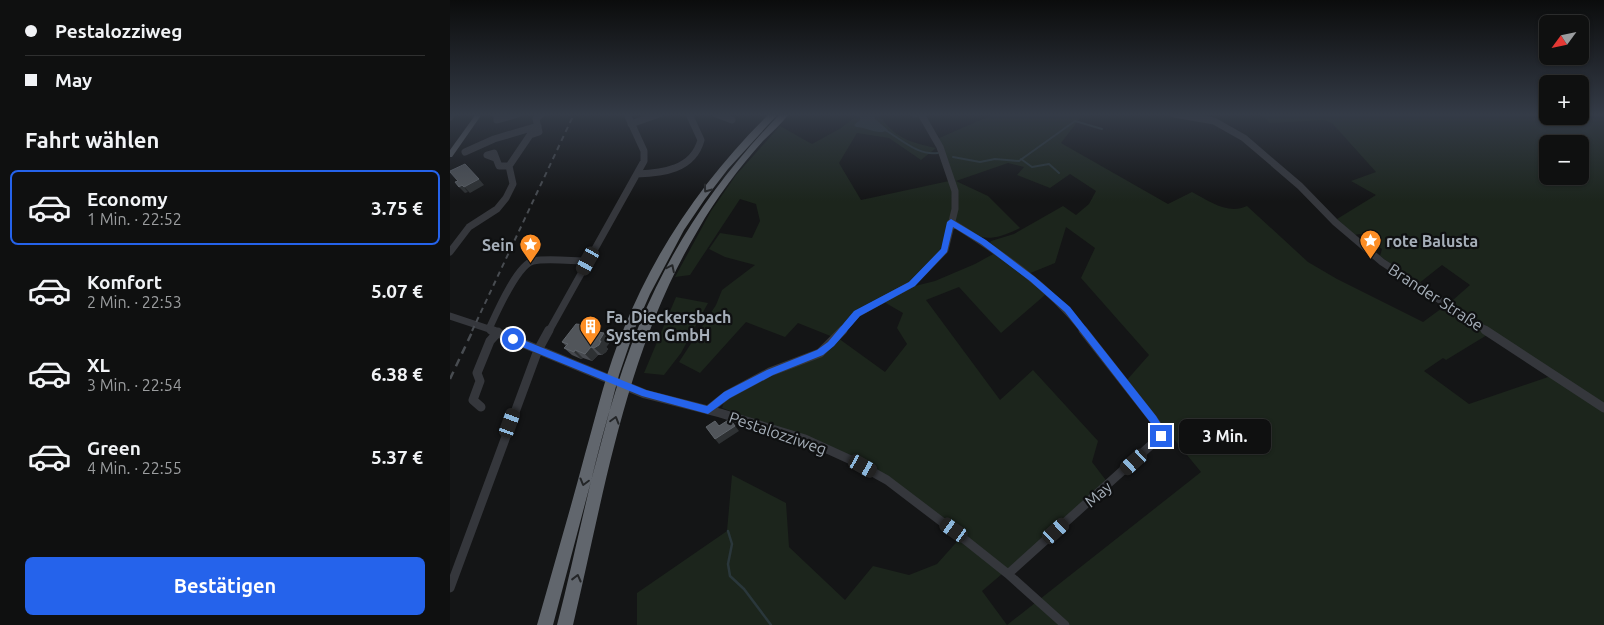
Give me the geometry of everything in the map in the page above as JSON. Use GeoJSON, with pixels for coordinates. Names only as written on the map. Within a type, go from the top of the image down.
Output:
{"type":"FeatureCollection","features":[{"type":"Feature","properties":{"kind":"highway"},"geometry":{"type":"LineString","coordinates":[[545,625],[618,360],[642,299],[672,241],[692,210],[729,162],[747,143]]}},
{"type":"Feature","properties":{"kind":"highway"},"geometry":{"type":"LineString","coordinates":[[565,625],[613,426],[633,357],[657,298],[684,242],[725,182],[758,143]]}},
{"type":"Feature","properties":{"kind":"main road"},"geometry":{"type":"LineString","coordinates":[[450,155],[458,143]]}},
{"type":"Feature","properties":{"kind":"street"},"geometry":{"type":"LineString","coordinates":[[464,152],[484,143]]}},
{"type":"Feature","properties":{"kind":"street"},"geometry":{"type":"LineString","coordinates":[[450,252],[469,227],[497,209],[506,198],[513,184],[509,166],[524,143]]}},
{"type":"Feature","properties":{"kind":"street"},"geometry":{"type":"LineString","coordinates":[[450,588],[538,350],[644,160],[640,143]]}},
{"type":"Feature","properties":{"kind":"street"},"geometry":{"type":"LineString","coordinates":[[637,174],[672,171],[686,162],[700,143]]}},
{"type":"Feature","properties":{"kind":"street"},"geometry":{"type":"LineString","coordinates":[[708,410],[727,395],[770,372],[820,353],[831,344],[857,314],[912,284],[945,250],[956,200],[955,191],[938,143]]}},
{"type":"Feature","properties":{"kind":"street","name":"Brander Straße"},"geometry":{"type":"LineString","coordinates":[[1249,143],[1300,186],[1335,222],[1382,262],[1604,408]]}},
{"type":"Feature","properties":{"kind":"street"},"geometry":{"type":"LineString","coordinates":[[495,158],[499,166],[509,166]]}},
{"type":"Feature","properties":{"kind":"street","name":"May"},"geometry":{"type":"LineString","coordinates":[[951,222],[984,242],[1068,309],[1160,429],[1161,436],[1008,574]]}},
{"type":"Feature","properties":{"kind":"street"},"geometry":{"type":"LineString","coordinates":[[486,328],[508,288],[516,280],[524,265],[533,261],[588,261]]}},
{"type":"Feature","properties":{"kind":"street","name":"Pestalozziweg"},"geometry":{"type":"LineString","coordinates":[[450,316],[498,332],[645,394],[708,410],[805,439],[887,480],[1008,574],[1065,625]]}},
{"type":"Feature","properties":{"kind":"street"},"geometry":{"type":"LineString","coordinates":[[481,407],[473,400],[480,381],[477,373],[490,341],[498,332]]}},
{"type":"Feature","properties":{"kind":"shaded area"},"geometry":{"type":"Polygon","coordinates":[[[765,143],[851,143],[839,163],[861,200],[949,181],[938,143],[1061,143],[1168,204],[1192,192],[1226,208],[1233,209],[1247,206],[1308,262],[1337,279],[1423,322],[1470,285],[1442,265],[1418,284],[1380,256],[1382,249],[1360,234],[1354,235],[1337,219],[1376,195],[1351,181],[1376,172],[1350,143],[1539,143],[1539,185],[1589,185],[1589,143],[1604,143],[1604,625],[1007,625],[1201,472],[1126,381],[1149,355],[1081,278],[1095,248],[1066,227],[1055,263],[1028,274],[990,243],[991,241],[1014,234],[1063,206],[1076,215],[1089,204],[1096,191],[1070,174],[1050,188],[1017,175],[1024,167],[1008,163],[956,181],[988,196],[1020,228],[990,238],[968,232],[948,222],[942,248],[917,277],[908,285],[865,306],[833,337],[798,323],[785,337],[746,322],[700,373],[679,362],[716,305],[722,290],[755,265],[725,257],[709,249],[720,233],[752,238],[760,221],[756,204],[740,199],[690,275],[675,277],[711,211],[736,175],[765,143]],[[1487,335],[1446,360],[1443,358],[1424,371],[1469,404],[1551,376],[1487,335]]]}},
{"type":"Feature","properties":{"kind":"shaded area"},"geometry":{"type":"Polygon","coordinates":[[[897,143],[916,143],[936,148],[921,160],[897,143]]]}},
{"type":"Feature","properties":{"kind":"shaded area"},"geometry":{"type":"Polygon","coordinates":[[[995,253],[1044,292],[1045,295],[1001,333],[959,287],[926,300],[1000,400],[1033,370],[1098,441],[1092,462],[1108,483],[982,591],[1007,625],[637,625],[637,593],[727,531],[732,475],[786,503],[789,547],[845,600],[873,566],[909,575],[937,564],[962,536],[864,461],[831,447],[722,408],[725,399],[789,368],[838,338],[885,372],[907,344],[897,328],[903,313],[884,302],[911,287],[935,281],[975,264],[995,253]]]}},
{"type":"Feature","properties":{"kind":"shaded area"},"geometry":{"type":"Polygon","coordinates":[[[676,297],[708,303],[681,353],[664,375],[644,373],[676,297]]]}},
{"type":"Feature","properties":{"kind":"building"},"geometry":{"type":"Polygon","coordinates":[[[465,164],[479,179],[464,187],[462,185],[459,187],[455,182],[458,181],[450,171],[465,164]]]}},
{"type":"Feature","properties":{"kind":"building"},"geometry":{"type":"Polygon","coordinates":[[[576,324],[595,326],[592,331],[604,333],[599,341],[601,341],[599,345],[594,348],[591,347],[585,354],[564,348],[568,344],[562,342],[576,324]]]}},
{"type":"Feature","properties":{"kind":"building"},"geometry":{"type":"Polygon","coordinates":[[[730,419],[735,426],[715,439],[706,427],[715,421],[719,426],[730,419]]]}},
{"type":"Feature","properties":{"kind":"waterway"},"geometry":{"type":"LineString","coordinates":[[906,143],[924,152],[938,153]]}},
{"type":"Feature","properties":{"kind":"waterway"},"geometry":{"type":"LineString","coordinates":[[1021,159],[1044,143]]}},
{"type":"Feature","properties":{"kind":"waterway"},"geometry":{"type":"LineString","coordinates":[[953,157],[980,162],[995,159],[1019,161],[1021,159]]}},
{"type":"Feature","properties":{"kind":"waterway"},"geometry":{"type":"LineString","coordinates":[[1021,159],[1032,167],[1049,164],[1059,173]]}},
{"type":"Feature","properties":{"kind":"waterway"},"geometry":{"type":"LineString","coordinates":[[728,531],[732,544],[728,564],[730,576],[744,589],[771,625]]}},
{"type":"Feature","properties":{"kind":"railway"},"geometry":{"type":"LineString","coordinates":[[472,331],[560,143]]}},
{"type":"Feature","properties":{"kind":"railway"},"geometry":{"type":"LineString","coordinates":[[450,379],[473,330]]}},
{"type":"Feature","properties":{"kind":"place","name":"rote Balusta"},"geometry":{"type":"Point","coordinates":[1370,260]}},
{"type":"Feature","properties":{"kind":"place","name":"Sein"},"geometry":{"type":"Point","coordinates":[530,264]}},
{"type":"Feature","properties":{"kind":"place","name":"Fa. Dieckersbach System GmbH"},"geometry":{"type":"Point","coordinates":[590,345]}},
{"type":"Feature","properties":{"kind":"route"},"geometry":{"type":"LineString","coordinates":[[513,339],[645,394],[708,410],[727,395],[770,372],[820,353],[831,344],[853,317],[866,308],[912,284],[945,250],[951,222],[984,242],[1068,309],[1153,419],[1160,429],[1161,436]]}}]}
